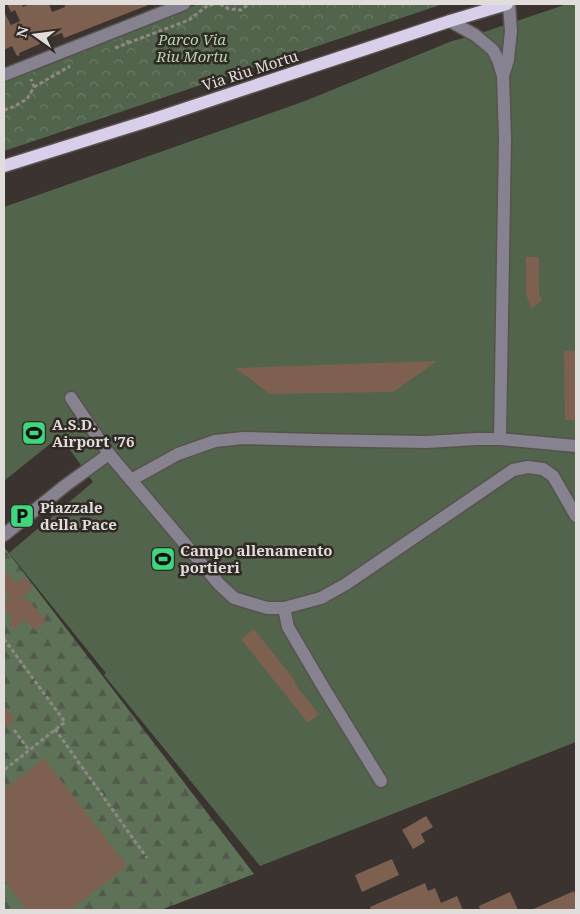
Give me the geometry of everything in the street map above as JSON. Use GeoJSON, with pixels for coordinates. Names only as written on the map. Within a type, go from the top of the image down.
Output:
{"type":"FeatureCollection","features":[{"type":"Feature","properties":{"kind":"main road","name":"Via Riu Mortu"},"geometry":{"type":"LineString","coordinates":[[4,166],[450,21],[508,4]]}},
{"type":"Feature","properties":{"kind":"street"},"geometry":{"type":"LineString","coordinates":[[4,75],[184,4]]}},
{"type":"Feature","properties":{"kind":"street"},"geometry":{"type":"LineString","coordinates":[[503,76],[508,60],[511,30],[508,4]]}},
{"type":"Feature","properties":{"kind":"street"},"geometry":{"type":"LineString","coordinates":[[450,21],[475,35],[493,50],[503,76],[505,138],[500,439]]}},
{"type":"Feature","properties":{"kind":"street"},"geometry":{"type":"LineString","coordinates":[[71,398],[109,454],[219,584],[234,598],[266,608],[284,608],[321,598],[346,584],[513,470],[528,466],[542,469],[553,476],[576,516]]}},
{"type":"Feature","properties":{"kind":"street"},"geometry":{"type":"LineString","coordinates":[[131,480],[178,454],[215,441],[243,438],[426,442],[500,439],[576,446]]}},
{"type":"Feature","properties":{"kind":"street"},"geometry":{"type":"LineString","coordinates":[[4,535],[66,485],[109,454]]}},
{"type":"Feature","properties":{"kind":"street"},"geometry":{"type":"LineString","coordinates":[[284,608],[288,627],[381,781]]}},
{"type":"Feature","properties":{"kind":"path"},"geometry":{"type":"LineString","coordinates":[[220,4],[230,9],[242,10],[249,4]]}},
{"type":"Feature","properties":{"kind":"path"},"geometry":{"type":"LineString","coordinates":[[4,110],[27,99],[34,87],[28,66]]}},
{"type":"Feature","properties":{"kind":"path"},"geometry":{"type":"LineString","coordinates":[[4,639],[65,722],[4,770]]}},
{"type":"Feature","properties":{"kind":"path"},"geometry":{"type":"LineString","coordinates":[[14,730],[29,750]]}},
{"type":"Feature","properties":{"kind":"path"},"geometry":{"type":"LineString","coordinates":[[55,730],[147,858]]}},
{"type":"Feature","properties":{"kind":"green space","name":"Parco Via Riu Mortu"},"geometry":{"type":"Polygon","coordinates":[[[198,4],[443,4],[4,151],[4,75],[198,4]]]}},
{"type":"Feature","properties":{"kind":"green space"},"geometry":{"type":"Polygon","coordinates":[[[567,4],[576,4],[576,742],[260,866],[104,675],[106,673],[9,553],[93,482],[60,436],[4,481],[4,207],[305,101],[452,41],[567,4]]]}},
{"type":"Feature","properties":{"kind":"green space"},"geometry":{"type":"Polygon","coordinates":[[[4,547],[254,874],[161,910],[4,910],[4,547]]]}},
{"type":"Feature","properties":{"kind":"building"},"geometry":{"type":"Polygon","coordinates":[[[7,4],[22,4],[23,7],[30,4],[49,4],[52,12],[65,7],[64,4],[151,4],[64,38],[62,33],[39,41],[40,44],[19,53],[20,55],[17,56],[12,46],[4,50],[4,12],[11,25],[20,21],[15,10],[11,12],[7,4]]]}},
{"type":"Feature","properties":{"kind":"building"},"geometry":{"type":"Polygon","coordinates":[[[526,257],[539,257],[539,293],[542,301],[531,308],[526,294],[526,257]]]}},
{"type":"Feature","properties":{"kind":"building"},"geometry":{"type":"Polygon","coordinates":[[[564,351],[576,351],[576,420],[565,420],[564,351]]]}},
{"type":"Feature","properties":{"kind":"building"},"geometry":{"type":"Polygon","coordinates":[[[437,361],[393,392],[270,394],[235,368],[437,361]]]}},
{"type":"Feature","properties":{"kind":"building"},"geometry":{"type":"Polygon","coordinates":[[[6,572],[16,583],[24,577],[33,588],[22,597],[24,600],[27,598],[46,621],[35,630],[25,619],[15,629],[9,624],[13,620],[4,608],[4,603],[10,598],[4,591],[4,573],[6,572]]]}},
{"type":"Feature","properties":{"kind":"building"},"geometry":{"type":"Polygon","coordinates":[[[254,629],[319,714],[308,723],[241,639],[254,629]]]}},
{"type":"Feature","properties":{"kind":"building"},"geometry":{"type":"Polygon","coordinates":[[[4,706],[15,720],[4,728],[4,706]]]}},
{"type":"Feature","properties":{"kind":"building"},"geometry":{"type":"Polygon","coordinates":[[[44,758],[127,866],[70,910],[27,910],[4,880],[4,790],[44,758]]]}},
{"type":"Feature","properties":{"kind":"building"},"geometry":{"type":"Polygon","coordinates":[[[426,816],[433,827],[421,834],[425,842],[413,849],[402,830],[426,816]]]}},
{"type":"Feature","properties":{"kind":"building"},"geometry":{"type":"Polygon","coordinates":[[[392,859],[399,875],[362,892],[355,875],[392,859]]]}},
{"type":"Feature","properties":{"kind":"building"},"geometry":{"type":"Polygon","coordinates":[[[425,883],[428,891],[435,888],[441,903],[457,896],[463,910],[371,910],[370,907],[425,883]]]}},
{"type":"Feature","properties":{"kind":"building"},"geometry":{"type":"Polygon","coordinates":[[[574,891],[576,910],[531,910],[574,891]]]}},
{"type":"Feature","properties":{"kind":"building"},"geometry":{"type":"Polygon","coordinates":[[[510,892],[518,910],[480,910],[479,906],[510,892]]]}},
{"type":"Feature","properties":{"kind":"place","name":"A.S.D. Airport '76"},"geometry":{"type":"Point","coordinates":[34,433]}},
{"type":"Feature","properties":{"kind":"place","name":"Piazzale della Pace"},"geometry":{"type":"Point","coordinates":[22,516]}},
{"type":"Feature","properties":{"kind":"place","name":"Campo allenamento portieri"},"geometry":{"type":"Point","coordinates":[163,559]}}]}
